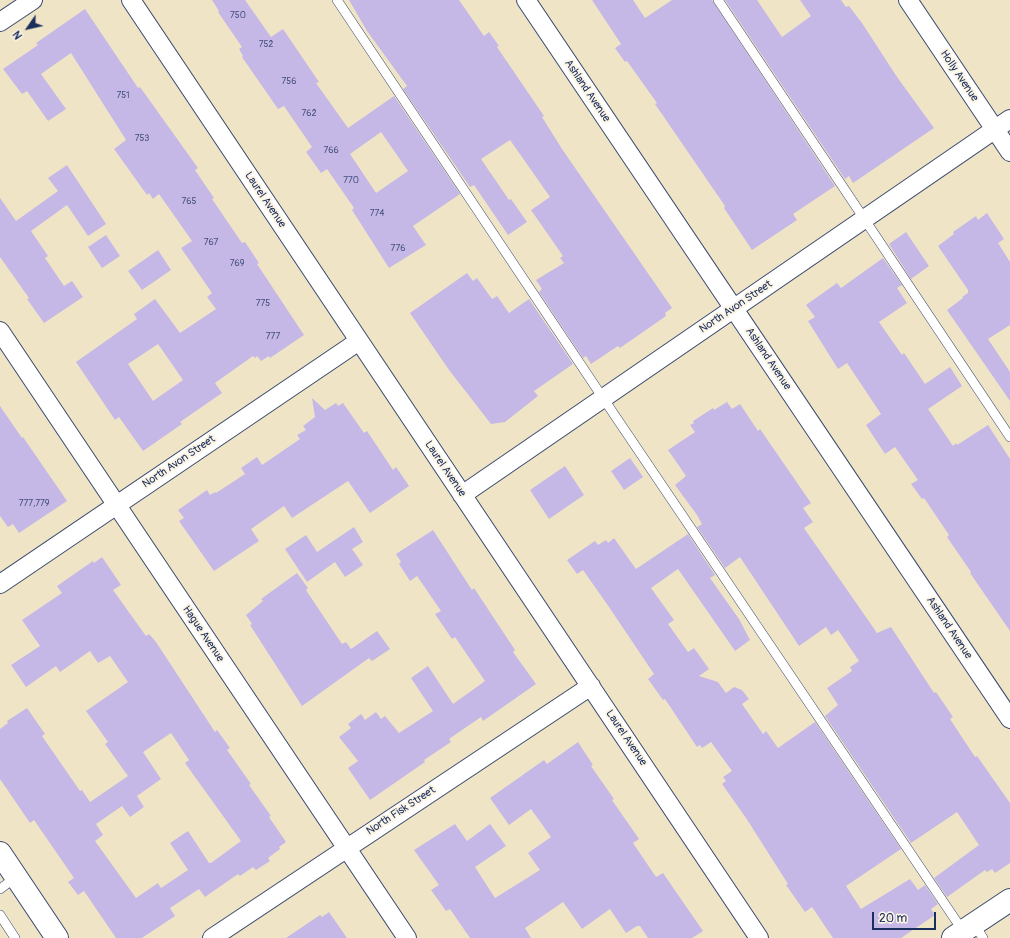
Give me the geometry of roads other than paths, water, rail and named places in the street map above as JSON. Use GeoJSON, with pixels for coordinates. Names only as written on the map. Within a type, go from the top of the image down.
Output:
{"type":"FeatureCollection","features":[{"type":"Feature","properties":{"kind":"street"},"geometry":{"type":"LineString","coordinates":[[0,22],[32,0]]}},
{"type":"Feature","properties":{"kind":"street","name":"Laurel Avenue"},"geometry":{"type":"LineString","coordinates":[[131,0],[759,938]]}},
{"type":"Feature","properties":{"kind":"street","name":"Ashland Avenue"},"geometry":{"type":"LineString","coordinates":[[526,0],[1010,719]]}},
{"type":"Feature","properties":{"kind":"street","name":"Holly Avenue"},"geometry":{"type":"LineString","coordinates":[[908,0],[1010,152]]}},
{"type":"Feature","properties":{"kind":"street","name":"North Avon Street"},"geometry":{"type":"LineString","coordinates":[[462,495],[1010,119]]}},
{"type":"Feature","properties":{"kind":"street","name":"Hague Avenue"},"geometry":{"type":"LineString","coordinates":[[0,331],[406,938]]}},
{"type":"Feature","properties":{"kind":"street","name":"North Avon Street"},"geometry":{"type":"LineString","coordinates":[[0,584],[359,341]]}},
{"type":"Feature","properties":{"kind":"street","name":"North Fisk Street"},"geometry":{"type":"LineString","coordinates":[[212,938],[346,847],[591,686]]}},
{"type":"Feature","properties":{"kind":"street"},"geometry":{"type":"LineString","coordinates":[[0,853],[8,883],[57,938]]}},
{"type":"Feature","properties":{"kind":"street"},"geometry":{"type":"LineString","coordinates":[[968,933],[1010,900]]}},
{"type":"Feature","properties":{"kind":"lane"},"geometry":{"type":"LineString","coordinates":[[337,0],[603,398],[968,933]]}},
{"type":"Feature","properties":{"kind":"lane"},"geometry":{"type":"LineString","coordinates":[[718,0],[1010,437]]}},
{"type":"Feature","properties":{"kind":"lane"},"geometry":{"type":"LineString","coordinates":[[0,915],[15,938]]}}]}
